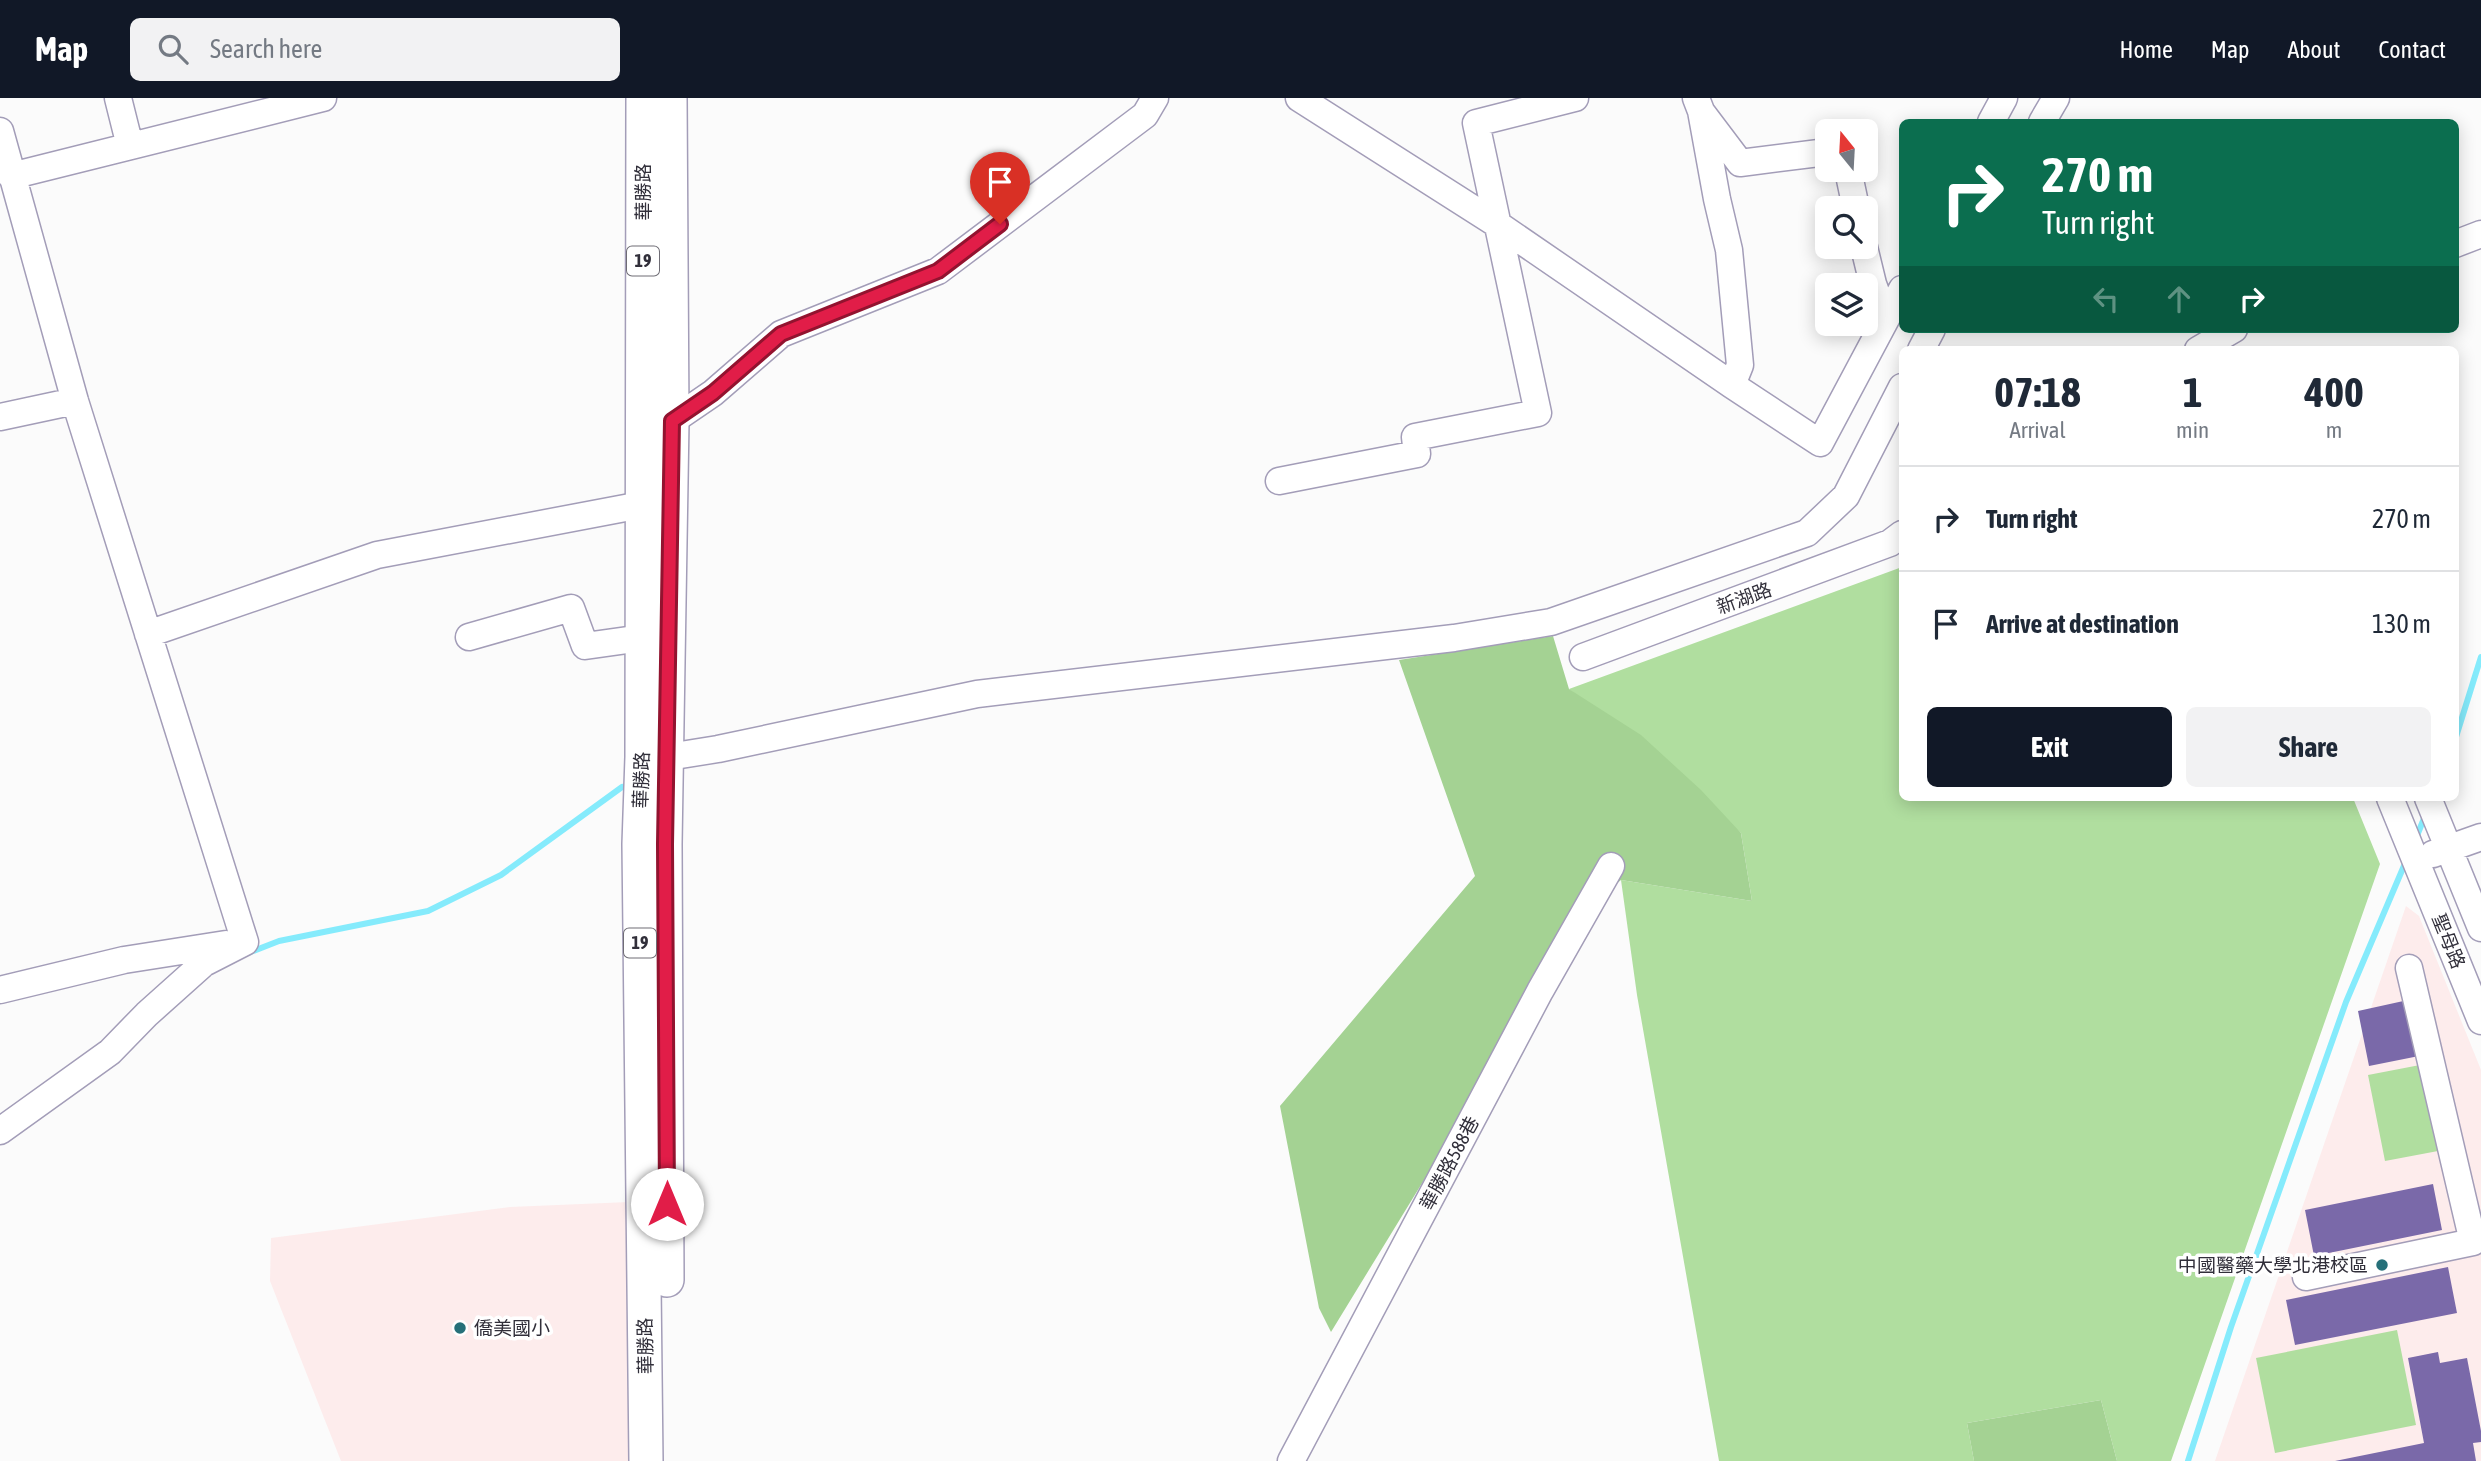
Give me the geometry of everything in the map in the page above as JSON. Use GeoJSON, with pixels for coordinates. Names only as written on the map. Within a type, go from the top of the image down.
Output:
{"type":"FeatureCollection","features":[{"type":"Feature","properties":{"kind":"main road","name":"華勝路"},"geometry":{"type":"LineString","coordinates":[[643,98],[658,423]]}},
{"type":"Feature","properties":{"kind":"main road","name":"華勝路"},"geometry":{"type":"LineString","coordinates":[[655,757],[655,504],[670,98]]}},
{"type":"Feature","properties":{"kind":"main road","name":"華勝路"},"geometry":{"type":"LineString","coordinates":[[646,1461],[657,1399],[665,844],[642,638],[655,504]]}},
{"type":"Feature","properties":{"kind":"main road","name":"華勝路"},"geometry":{"type":"LineString","coordinates":[[657,1399],[668,1461]]}},
{"type":"Feature","properties":{"kind":"street"},"geometry":{"type":"LineString","coordinates":[[118,98],[130,146]]}},
{"type":"Feature","properties":{"kind":"street"},"geometry":{"type":"LineString","coordinates":[[11,176],[289,102],[323,98]]}},
{"type":"Feature","properties":{"kind":"street"},"geometry":{"type":"LineString","coordinates":[[658,423],[713,393],[781,334],[938,271],[1145,115],[1155,98]]}},
{"type":"Feature","properties":{"kind":"street"},"geometry":{"type":"LineString","coordinates":[[1299,98],[1500,226],[1820,443],[1899,295]]}},
{"type":"Feature","properties":{"kind":"street"},"geometry":{"type":"LineString","coordinates":[[1279,481],[1417,454],[1415,437],[1538,413],[1476,123],[1575,98]]}},
{"type":"Feature","properties":{"kind":"street"},"geometry":{"type":"LineString","coordinates":[[1993,119],[2004,98]]}},
{"type":"Feature","properties":{"kind":"street"},"geometry":{"type":"LineString","coordinates":[[2044,119],[2056,98]]}},
{"type":"Feature","properties":{"kind":"street"},"geometry":{"type":"LineString","coordinates":[[1698,105],[1729,250],[1740,365],[1732,385]]}},
{"type":"Feature","properties":{"kind":"street"},"geometry":{"type":"LineString","coordinates":[[1698,105],[1740,163],[1815,154]]}},
{"type":"Feature","properties":{"kind":"street"},"geometry":{"type":"LineString","coordinates":[[0,131],[75,401],[245,942]]}},
{"type":"Feature","properties":{"kind":"street"},"geometry":{"type":"LineString","coordinates":[[2459,242],[2481,234]]}},
{"type":"Feature","properties":{"kind":"street"},"geometry":{"type":"LineString","coordinates":[[1867,259],[1886,319]]}},
{"type":"Feature","properties":{"kind":"street"},"geometry":{"type":"LineString","coordinates":[[2209,346],[2234,336]]}},
{"type":"Feature","properties":{"kind":"street"},"geometry":{"type":"LineString","coordinates":[[655,757],[718,749],[977,694],[1454,638],[1551,622],[1807,533],[1846,496],[1899,393]]}},
{"type":"Feature","properties":{"kind":"street"},"geometry":{"type":"LineString","coordinates":[[0,417],[75,401]]}},
{"type":"Feature","properties":{"kind":"street"},"geometry":{"type":"LineString","coordinates":[[148,634],[377,555],[655,504]]}},
{"type":"Feature","properties":{"kind":"street","name":"新湖路"},"geometry":{"type":"LineString","coordinates":[[1583,657],[1891,543],[1899,536]]}},
{"type":"Feature","properties":{"kind":"street"},"geometry":{"type":"LineString","coordinates":[[469,637],[571,608],[585,646],[642,638]]}},
{"type":"Feature","properties":{"kind":"street","name":"聖母路"},"geometry":{"type":"LineString","coordinates":[[2391,801],[2481,1021]]}},
{"type":"Feature","properties":{"kind":"street","name":"聖母路"},"geometry":{"type":"LineString","coordinates":[[2430,805],[2449,849],[2473,886],[2481,928]]}},
{"type":"Feature","properties":{"kind":"street"},"geometry":{"type":"LineString","coordinates":[[2416,861],[2481,837]]}},
{"type":"Feature","properties":{"kind":"street","name":"華勝路588巷"},"geometry":{"type":"LineString","coordinates":[[1291,1461],[1540,991],[1611,866]]}},
{"type":"Feature","properties":{"kind":"street"},"geometry":{"type":"LineString","coordinates":[[2433,902],[2473,886]]}},
{"type":"Feature","properties":{"kind":"street"},"geometry":{"type":"LineString","coordinates":[[0,990],[124,960],[245,942]]}},
{"type":"Feature","properties":{"kind":"street"},"geometry":{"type":"LineString","coordinates":[[0,1131],[110,1052],[147,1014],[204,963],[245,942]]}},
{"type":"Feature","properties":{"kind":"street"},"geometry":{"type":"LineString","coordinates":[[2306,1278],[2477,1241],[2409,968]]}},
{"type":"Feature","properties":{"kind":"shaded area","name":"中國醫藥大學北港校區"},"geometry":{"type":"Polygon","coordinates":[[[2406,906],[2419,916],[2481,1070],[2481,1461],[2215,1461],[2406,906]]]}},
{"type":"Feature","properties":{"kind":"shaded area","name":"僑美國小"},"geometry":{"type":"Polygon","coordinates":[[[629,1202],[634,1461],[341,1461],[270,1281],[271,1238],[510,1207],[629,1202]]]}},
{"type":"Feature","properties":{"kind":"green space"},"geometry":{"type":"Polygon","coordinates":[[[1899,568],[1899,801],[2354,801],[2380,864],[2171,1461],[2117,1461],[2101,1400],[1967,1423],[1974,1461],[1719,1461],[1637,995],[1621,880],[1752,901],[1741,833],[1569,689],[1899,568]]]}},
{"type":"Feature","properties":{"kind":"green space"},"geometry":{"type":"Polygon","coordinates":[[[1553,636],[1569,689],[1641,735],[1701,790],[1741,833],[1752,901],[1621,880],[1594,902],[1331,1332],[1319,1308],[1280,1106],[1475,876],[1399,660],[1553,636]]]}},
{"type":"Feature","properties":{"kind":"green space"},"geometry":{"type":"Polygon","coordinates":[[[2420,1065],[2438,1151],[2385,1161],[2368,1075],[2420,1065]]]}},
{"type":"Feature","properties":{"kind":"green space"},"geometry":{"type":"Polygon","coordinates":[[[2397,1330],[2416,1425],[2275,1453],[2256,1358],[2397,1330]]]}},
{"type":"Feature","properties":{"kind":"green space"},"geometry":{"type":"Polygon","coordinates":[[[2101,1400],[2117,1461],[1974,1461],[1967,1423],[2101,1400]]]}},
{"type":"Feature","properties":{"kind":"building"},"geometry":{"type":"Polygon","coordinates":[[[2408,1000],[2419,1056],[2369,1066],[2358,1011],[2408,1000]]]}},
{"type":"Feature","properties":{"kind":"building"},"geometry":{"type":"Polygon","coordinates":[[[2433,1184],[2442,1230],[2314,1256],[2305,1210],[2433,1184]]]}},
{"type":"Feature","properties":{"kind":"building"},"geometry":{"type":"Polygon","coordinates":[[[2448,1267],[2457,1313],[2295,1345],[2286,1300],[2448,1267]]]}},
{"type":"Feature","properties":{"kind":"building"},"geometry":{"type":"Polygon","coordinates":[[[2438,1352],[2440,1363],[2467,1358],[2481,1431],[2481,1442],[2473,1443],[2476,1461],[2335,1461],[2424,1443],[2408,1358],[2438,1352]]]}},
{"type":"Feature","properties":{"kind":"waterway"},"geometry":{"type":"LineString","coordinates":[[2459,727],[2481,657]]}},
{"type":"Feature","properties":{"kind":"waterway"},"geometry":{"type":"LineString","coordinates":[[248,953],[279,941],[428,911],[501,875],[622,787]]}},
{"type":"Feature","properties":{"kind":"waterway"},"geometry":{"type":"LineString","coordinates":[[2416,838],[2425,816]]}},
{"type":"Feature","properties":{"kind":"waterway"},"geometry":{"type":"LineString","coordinates":[[2188,1461],[2231,1327],[2346,1002],[2406,861]]}},
{"type":"Feature","properties":{"kind":"place","name":"中國醫藥大學北港校區"},"geometry":{"type":"Point","coordinates":[2382,1265]}},
{"type":"Feature","properties":{"kind":"place","name":"僑美國小"},"geometry":{"type":"Point","coordinates":[460,1328]}},
{"type":"Feature","properties":{"kind":"route"},"geometry":{"type":"LineString","coordinates":[[667,1204],[665,844],[672,421],[713,393],[781,334],[938,271],[1000,224]]}}]}
